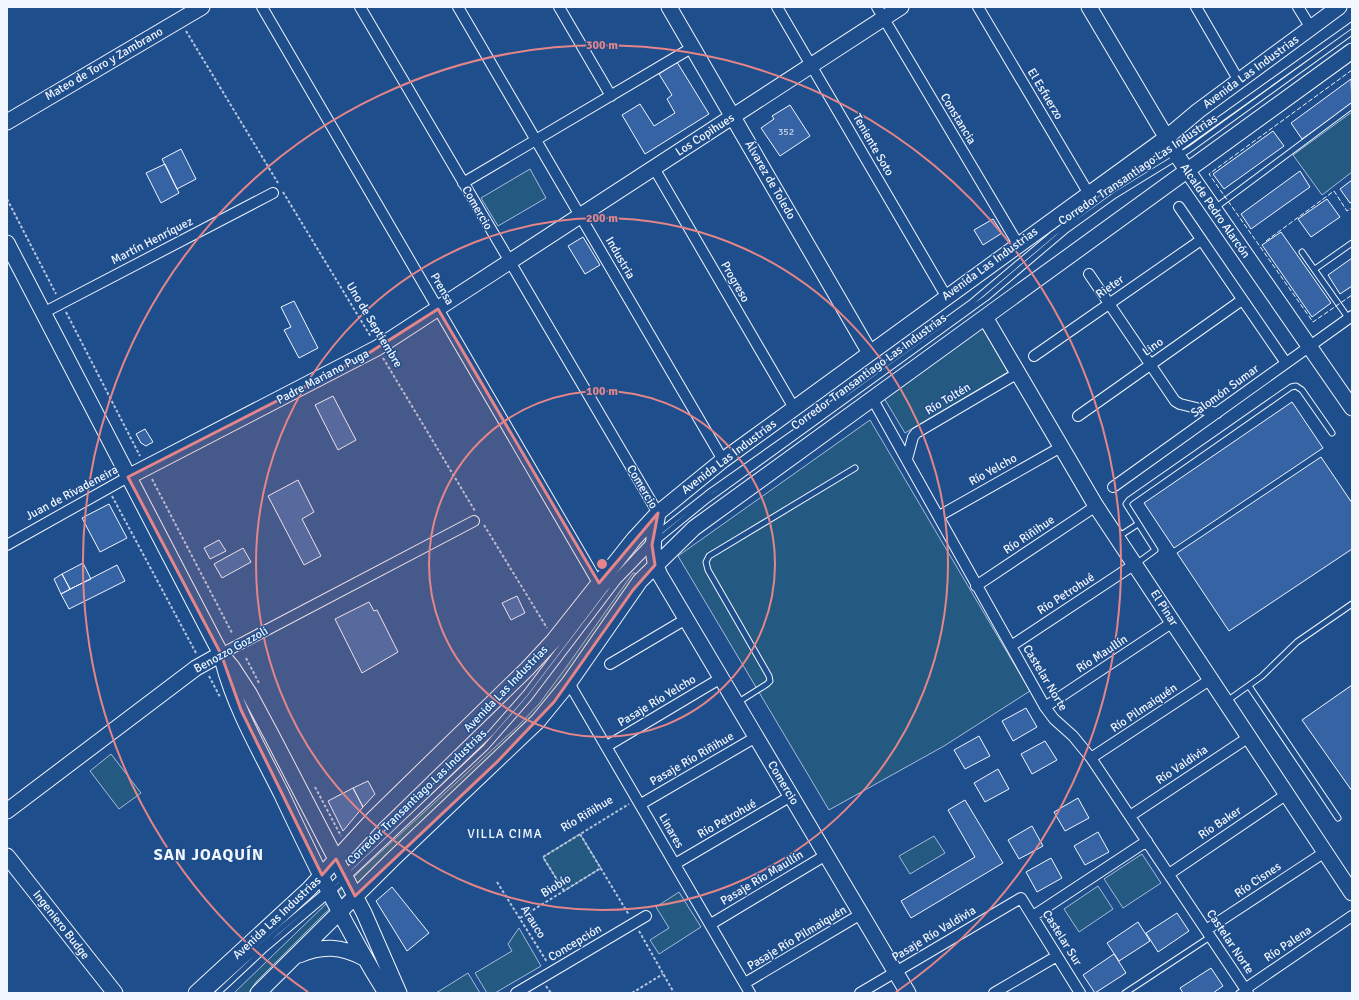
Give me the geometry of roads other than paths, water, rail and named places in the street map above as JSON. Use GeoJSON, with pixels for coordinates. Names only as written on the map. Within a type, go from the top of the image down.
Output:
{"type":"FeatureCollection","features":[{"type":"Feature","properties":{"kind":"main road","name":"Mateo de Toro y Zambrano"},"geometry":{"type":"LineString","coordinates":[[7,122],[202,7]]}},
{"type":"Feature","properties":{"kind":"main road","name":"Álvarez de Toledo"},"geometry":{"type":"LineString","coordinates":[[669,7],[870,353]]}},
{"type":"Feature","properties":{"kind":"main road","name":"Los Copihues"},"geometry":{"type":"LineString","coordinates":[[509,263],[811,65],[880,13],[901,7]]}},
{"type":"Feature","properties":{"kind":"main road","name":"Alcalde Pedro Alarcón"},"geometry":{"type":"LineString","coordinates":[[1089,7],[1186,170],[1352,408]]}},
{"type":"Feature","properties":{"kind":"main road","name":"Avenida Las Industrias"},"geometry":{"type":"LineString","coordinates":[[196,993],[322,875],[374,818],[490,706],[554,640],[634,538],[658,513],[723,460],[946,296],[1166,138],[1198,111],[1339,7]]}},
{"type":"Feature","properties":{"kind":"main road"},"geometry":{"type":"LineString","coordinates":[[258,993],[355,896],[538,721],[568,683],[633,590],[680,540],[710,515],[1352,51]]}},
{"type":"Feature","properties":{"kind":"main road"},"geometry":{"type":"LineString","coordinates":[[9,251],[43,313],[221,654],[230,684],[329,891],[364,958],[386,993]]}},
{"type":"Feature","properties":{"kind":"main road","name":"Padre Mariano Puga"},"geometry":{"type":"LineString","coordinates":[[128,477],[377,348],[509,263]]}},
{"type":"Feature","properties":{"kind":"main road","name":"El Pinar"},"geometry":{"type":"LineString","coordinates":[[985,317],[1096,506],[1352,892]]}},
{"type":"Feature","properties":{"kind":"main road","name":"Comercio"},"geometry":{"type":"LineString","coordinates":[[658,513],[653,541],[655,565],[908,993]]}},
{"type":"Feature","properties":{"kind":"main road"},"geometry":{"type":"LineString","coordinates":[[221,654],[232,667],[249,693],[345,876],[399,993]]}},
{"type":"Feature","properties":{"kind":"main road","name":"Benozzo Gozzoli"},"geometry":{"type":"LineString","coordinates":[[7,811],[196,668],[221,654]]}},
{"type":"Feature","properties":{"kind":"main road","name":"Ingeniero Budge"},"geometry":{"type":"LineString","coordinates":[[7,856],[115,993]]}},
{"type":"Feature","properties":{"kind":"main road"},"geometry":{"type":"LineString","coordinates":[[296,956],[315,949],[332,947],[349,951],[364,958]]}},
{"type":"Feature","properties":{"kind":"street","name":"Prensa"},"geometry":{"type":"LineString","coordinates":[[262,7],[598,583]]}},
{"type":"Feature","properties":{"kind":"street","name":"Comercio"},"geometry":{"type":"LineString","coordinates":[[360,7],[509,263],[658,513]]}},
{"type":"Feature","properties":{"kind":"street","name":"Industria"},"geometry":{"type":"LineString","coordinates":[[458,7],[723,460]]}},
{"type":"Feature","properties":{"kind":"street"},"geometry":{"type":"LineString","coordinates":[[559,7],[611,96]]}},
{"type":"Feature","properties":{"kind":"street","name":"Teniente Soto"},"geometry":{"type":"LineString","coordinates":[[777,7],[946,296]]}},
{"type":"Feature","properties":{"kind":"street","name":"El Esfuerzo"},"geometry":{"type":"LineString","coordinates":[[978,7],[1089,194]]}},
{"type":"Feature","properties":{"kind":"street"},"geometry":{"type":"LineString","coordinates":[[1196,7],[1239,81]]}},
{"type":"Feature","properties":{"kind":"street"},"geometry":{"type":"LineString","coordinates":[[1298,7],[1311,28]]}},
{"type":"Feature","properties":{"kind":"street","name":"Constancia"},"geometry":{"type":"LineString","coordinates":[[880,13],[1018,244]]}},
{"type":"Feature","properties":{"kind":"street"},"geometry":{"type":"LineString","coordinates":[[463,183],[693,47]]}},
{"type":"Feature","properties":{"kind":"street","name":"Progreso"},"geometry":{"type":"LineString","coordinates":[[654,168],[794,408]]}},
{"type":"Feature","properties":{"kind":"street","name":"Martín Henríquez"},"geometry":{"type":"LineString","coordinates":[[43,313],[273,193]]}},
{"type":"Feature","properties":{"kind":"street"},"geometry":{"type":"LineString","coordinates":[[1179,207],[1286,363]]}},
{"type":"Feature","properties":{"kind":"street","name":"Rieter"},"geometry":{"type":"LineString","coordinates":[[1034,356],[1201,240]]}},
{"type":"Feature","properties":{"kind":"street"},"geometry":{"type":"LineString","coordinates":[[1089,274],[1177,403],[1217,413]]}},
{"type":"Feature","properties":{"kind":"street","name":"Lino"},"geometry":{"type":"LineString","coordinates":[[1078,416],[1242,300]]}},
{"type":"Feature","properties":{"kind":"street","name":"Salomón Sumar"},"geometry":{"type":"LineString","coordinates":[[1113,487],[1350,318]]}},
{"type":"Feature","properties":{"kind":"street","name":"Río Toltén"},"geometry":{"type":"LineString","coordinates":[[907,459],[913,437],[916,433],[1018,373]]}},
{"type":"Feature","properties":{"kind":"street","name":"Castelar Norte"},"geometry":{"type":"LineString","coordinates":[[872,398],[1045,707],[1054,719],[1073,736],[1091,758],[1208,933],[1244,992]]}},
{"type":"Feature","properties":{"kind":"street","name":"Río Yelcho"},"geometry":{"type":"LineString","coordinates":[[939,516],[1061,448]]}},
{"type":"Feature","properties":{"kind":"street","name":"Juan de Rivadeneira"},"geometry":{"type":"LineString","coordinates":[[7,545],[128,477]]}},
{"type":"Feature","properties":{"kind":"street","name":"Río Riñihue"},"geometry":{"type":"LineString","coordinates":[[976,586],[1096,506]]}},
{"type":"Feature","properties":{"kind":"street","name":"Benozzo Gozzoli"},"geometry":{"type":"LineString","coordinates":[[221,654],[477,517]]}},
{"type":"Feature","properties":{"kind":"street","name":"Río Petrohué"},"geometry":{"type":"LineString","coordinates":[[1011,646],[1135,564]]}},
{"type":"Feature","properties":{"kind":"street"},"geometry":{"type":"LineString","coordinates":[[610,664],[686,619]]}},
{"type":"Feature","properties":{"kind":"street","name":"Río Maullín"},"geometry":{"type":"LineString","coordinates":[[1045,707],[1173,622]]}},
{"type":"Feature","properties":{"kind":"street","name":"Pasaje Río Yelcho"},"geometry":{"type":"LineString","coordinates":[[607,746],[721,678]]}},
{"type":"Feature","properties":{"kind":"street","name":"Río Pilmaiquén"},"geometry":{"type":"LineString","coordinates":[[1091,758],[1211,679]]}},
{"type":"Feature","properties":{"kind":"street","name":"Linares"},"geometry":{"type":"LineString","coordinates":[[568,683],[607,746],[750,993]]}},
{"type":"Feature","properties":{"kind":"street","name":"Río Valdivia"},"geometry":{"type":"LineString","coordinates":[[1130,816],[1249,736]]}},
{"type":"Feature","properties":{"kind":"street","name":"Pasaje Río Riñihue"},"geometry":{"type":"LineString","coordinates":[[641,804],[756,737]]}},
{"type":"Feature","properties":{"kind":"street","name":"Río Baker"},"geometry":{"type":"LineString","coordinates":[[1169,874],[1287,794]]}},
{"type":"Feature","properties":{"kind":"street","name":"Río Petrohué"},"geometry":{"type":"LineString","coordinates":[[676,864],[791,796]]}},
{"type":"Feature","properties":{"kind":"street"},"geometry":{"type":"LineString","coordinates":[[1033,916],[1147,841]]}},
{"type":"Feature","properties":{"kind":"street","name":"Río Cisnes"},"geometry":{"type":"LineString","coordinates":[[1208,933],[1325,852]]}},
{"type":"Feature","properties":{"kind":"street","name":"Pasaje Río Maullín"},"geometry":{"type":"LineString","coordinates":[[711,924],[826,855]]}},
{"type":"Feature","properties":{"kind":"street","name":"Castelar Sur"},"geometry":{"type":"LineString","coordinates":[[1021,898],[1080,993]]}},
{"type":"Feature","properties":{"kind":"street","name":"Pasaje Río Valdivia"},"geometry":{"type":"LineString","coordinates":[[860,993],[1021,898]]}},
{"type":"Feature","properties":{"kind":"street","name":"Pasaje Río Pilmaiquén"},"geometry":{"type":"LineString","coordinates":[[745,983],[861,914]]}},
{"type":"Feature","properties":{"kind":"street","name":"Concepción"},"geometry":{"type":"LineString","coordinates":[[516,993],[646,916]]}},
{"type":"Feature","properties":{"kind":"street","name":"Río Palena"},"geometry":{"type":"LineString","coordinates":[[1244,992],[1352,916]]}},
{"type":"Feature","properties":{"kind":"street"},"geometry":{"type":"LineString","coordinates":[[994,993],[1057,956]]}},
{"type":"Feature","properties":{"kind":"lane","name":"Corredor Transantiago Las Industrias"},"geometry":{"type":"LineString","coordinates":[[1176,154],[1352,25]]}},
{"type":"Feature","properties":{"kind":"lane","name":"Corredor Transantiago Las Industrias"},"geometry":{"type":"LineString","coordinates":[[218,993],[345,876],[477,747],[507,715],[604,589],[653,541],[711,491],[802,427],[850,390],[985,293],[1053,234],[1108,194],[1176,154],[1352,32]]}},
{"type":"Feature","properties":{"kind":"lane"},"geometry":{"type":"LineString","coordinates":[[1213,209],[1352,106]]}},
{"type":"Feature","properties":{"kind":"lane"},"geometry":{"type":"LineString","coordinates":[[1314,269],[1352,243]]}},
{"type":"Feature","properties":{"kind":"lane"},"geometry":{"type":"LineString","coordinates":[[1302,252],[1350,318]]}},
{"type":"Feature","properties":{"kind":"lane"},"geometry":{"type":"LineString","coordinates":[[1135,564],[1155,550],[1126,504],[1129,500],[1291,387],[1296,386],[1302,390],[1332,433]]}},
{"type":"Feature","properties":{"kind":"lane"},"geometry":{"type":"LineString","coordinates":[[736,704],[768,684],[770,681],[769,676],[708,570],[706,562],[709,556],[855,468]]}},
{"type":"Feature","properties":{"kind":"lane"},"geometry":{"type":"LineString","coordinates":[[1117,537],[1138,524]]}},
{"type":"Feature","properties":{"kind":"lane"},"geometry":{"type":"LineString","coordinates":[[1226,701],[1262,676],[1296,642],[1352,604]]}},
{"type":"Feature","properties":{"kind":"lane"},"geometry":{"type":"LineString","coordinates":[[1249,686],[1338,818]]}},
{"type":"Feature","properties":{"kind":"lane","name":"Corredor Transantiago Las Industrias"},"geometry":{"type":"LineString","coordinates":[[209,993],[279,930],[329,891]]}},
{"type":"Feature","properties":{"kind":"lane","name":"Río Cisnes"},"geometry":{"type":"LineString","coordinates":[[1125,993],[1208,933]]}},
{"type":"Feature","properties":{"kind":"district","name":"VILLA CIMA"},"geometry":{"type":"Point","coordinates":[505,834]}},
{"type":"Feature","properties":{"kind":"district","name":"SAN JOAQUÍN"},"geometry":{"type":"Point","coordinates":[209,855]}}]}
